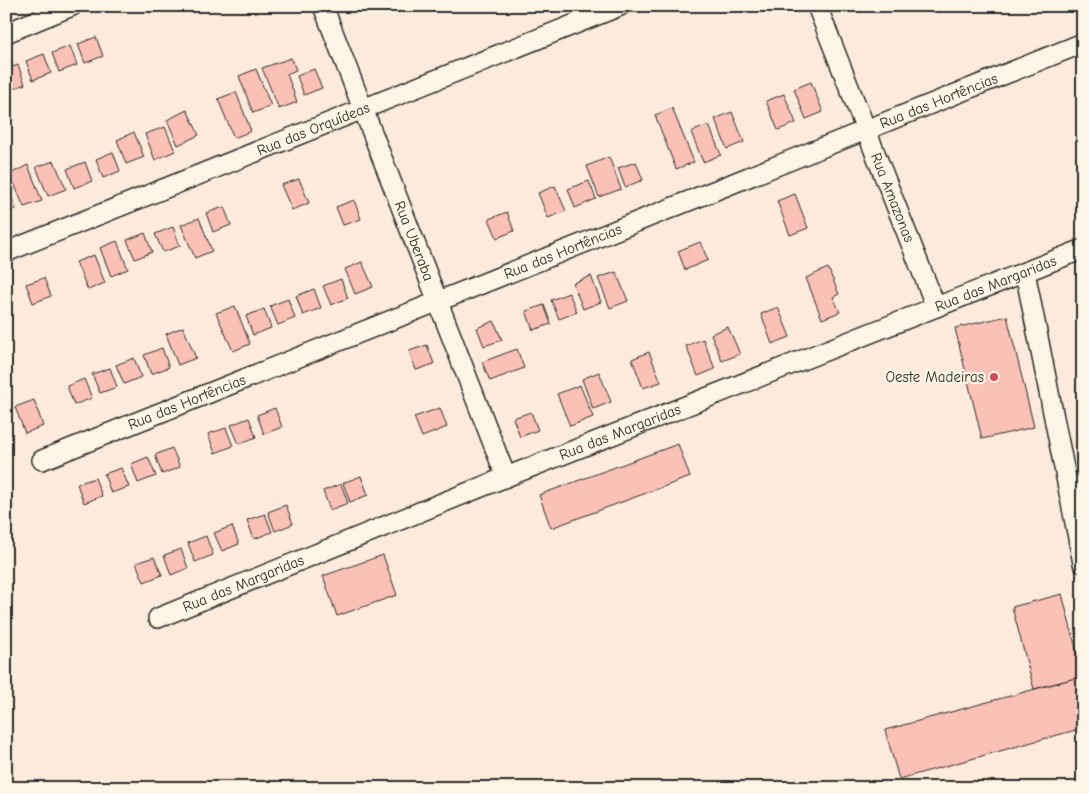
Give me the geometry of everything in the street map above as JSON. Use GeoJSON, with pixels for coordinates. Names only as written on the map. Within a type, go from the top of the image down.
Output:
{"type":"FeatureCollection","features":[{"type":"Feature","properties":{"kind":"street"},"geometry":{"type":"LineString","coordinates":[[6,33],[72,6]]}},
{"type":"Feature","properties":{"kind":"street","name":"Rua Uberaba"},"geometry":{"type":"LineString","coordinates":[[324,6],[506,477]]}},
{"type":"Feature","properties":{"kind":"street","name":"Rua das Orquídeas"},"geometry":{"type":"LineString","coordinates":[[6,252],[620,6]]}},
{"type":"Feature","properties":{"kind":"street","name":"Rua Amazonas"},"geometry":{"type":"LineString","coordinates":[[816,6],[936,307]]}},
{"type":"Feature","properties":{"kind":"street","name":"Rua das Hortências"},"geometry":{"type":"LineString","coordinates":[[42,460],[1083,43]]}},
{"type":"Feature","properties":{"kind":"street","name":"Rua das Margaridas"},"geometry":{"type":"LineString","coordinates":[[158,618],[506,477],[1083,248]]}},
{"type":"Feature","properties":{"kind":"street"},"geometry":{"type":"LineString","coordinates":[[1025,272],[1083,563]]}},
{"type":"Feature","properties":{"kind":"building"},"geometry":{"type":"Polygon","coordinates":[[[96,37],[103,56],[85,63],[78,44],[96,37]]]}},
{"type":"Feature","properties":{"kind":"building"},"geometry":{"type":"Polygon","coordinates":[[[70,46],[77,65],[59,72],[52,53],[70,46]]]}},
{"type":"Feature","properties":{"kind":"building"},"geometry":{"type":"Polygon","coordinates":[[[44,54],[51,73],[33,80],[26,61],[44,54]]]}},
{"type":"Feature","properties":{"kind":"building"},"geometry":{"type":"Polygon","coordinates":[[[291,58],[296,70],[287,74],[297,102],[279,109],[262,68],[291,58]]]}},
{"type":"Feature","properties":{"kind":"building"},"geometry":{"type":"Polygon","coordinates":[[[18,65],[25,84],[8,91],[6,69],[18,65]]]}},
{"type":"Feature","properties":{"kind":"building"},"geometry":{"type":"Polygon","coordinates":[[[256,69],[271,106],[253,113],[239,76],[256,69]]]}},
{"type":"Feature","properties":{"kind":"building"},"geometry":{"type":"Polygon","coordinates":[[[314,69],[322,88],[304,95],[297,76],[314,69]]]}},
{"type":"Feature","properties":{"kind":"building"},"geometry":{"type":"Polygon","coordinates":[[[811,82],[823,112],[806,119],[794,89],[811,82]]]}},
{"type":"Feature","properties":{"kind":"building"},"geometry":{"type":"Polygon","coordinates":[[[236,92],[251,131],[234,138],[218,99],[236,92]]]}},
{"type":"Feature","properties":{"kind":"building"},"geometry":{"type":"Polygon","coordinates":[[[784,94],[796,123],[778,130],[766,101],[784,94]]]}},
{"type":"Feature","properties":{"kind":"building"},"geometry":{"type":"Polygon","coordinates":[[[672,108],[694,162],[676,169],[655,115],[672,108]]]}},
{"type":"Feature","properties":{"kind":"building"},"geometry":{"type":"Polygon","coordinates":[[[187,110],[199,135],[178,145],[167,120],[187,110]]]}},
{"type":"Feature","properties":{"kind":"building"},"geometry":{"type":"Polygon","coordinates":[[[732,112],[744,142],[727,149],[715,119],[732,112]]]}},
{"type":"Feature","properties":{"kind":"building"},"geometry":{"type":"Polygon","coordinates":[[[709,125],[721,155],[703,162],[691,132],[709,125]]]}},
{"type":"Feature","properties":{"kind":"building"},"geometry":{"type":"Polygon","coordinates":[[[165,127],[175,151],[155,160],[145,134],[165,127]]]}},
{"type":"Feature","properties":{"kind":"building"},"geometry":{"type":"Polygon","coordinates":[[[134,132],[144,157],[126,164],[117,140],[134,132]]]}},
{"type":"Feature","properties":{"kind":"building"},"geometry":{"type":"Polygon","coordinates":[[[113,152],[120,171],[103,178],[96,159],[113,152]]]}},
{"type":"Feature","properties":{"kind":"building"},"geometry":{"type":"Polygon","coordinates":[[[609,157],[621,189],[599,197],[587,166],[609,157]]]}},
{"type":"Feature","properties":{"kind":"building"},"geometry":{"type":"Polygon","coordinates":[[[54,161],[66,189],[48,196],[36,167],[54,161]]]}},
{"type":"Feature","properties":{"kind":"building"},"geometry":{"type":"Polygon","coordinates":[[[85,162],[92,181],[74,188],[67,169],[85,162]]]}},
{"type":"Feature","properties":{"kind":"building"},"geometry":{"type":"Polygon","coordinates":[[[636,162],[643,180],[625,187],[618,168],[636,162]]]}},
{"type":"Feature","properties":{"kind":"building"},"geometry":{"type":"Polygon","coordinates":[[[28,165],[42,201],[24,207],[10,174],[28,165]]]}},
{"type":"Feature","properties":{"kind":"building"},"geometry":{"type":"Polygon","coordinates":[[[299,179],[309,203],[292,210],[281,185],[299,179]]]}},
{"type":"Feature","properties":{"kind":"building"},"geometry":{"type":"Polygon","coordinates":[[[589,181],[596,199],[575,208],[568,189],[589,181]]]}},
{"type":"Feature","properties":{"kind":"building"},"geometry":{"type":"Polygon","coordinates":[[[555,186],[566,211],[548,218],[538,193],[555,186]]]}},
{"type":"Feature","properties":{"kind":"building"},"geometry":{"type":"Polygon","coordinates":[[[9,190],[16,209],[6,212],[6,191],[9,190]]]}},
{"type":"Feature","properties":{"kind":"building"},"geometry":{"type":"Polygon","coordinates":[[[795,194],[808,228],[790,235],[777,201],[795,194]]]}},
{"type":"Feature","properties":{"kind":"building"},"geometry":{"type":"Polygon","coordinates":[[[354,200],[361,219],[343,225],[336,207],[354,200]]]}},
{"type":"Feature","properties":{"kind":"building"},"geometry":{"type":"Polygon","coordinates":[[[224,207],[231,225],[213,232],[206,213],[224,207]]]}},
{"type":"Feature","properties":{"kind":"building"},"geometry":{"type":"Polygon","coordinates":[[[507,212],[514,231],[497,238],[489,219],[507,212]]]}},
{"type":"Feature","properties":{"kind":"building"},"geometry":{"type":"Polygon","coordinates":[[[199,218],[212,251],[195,258],[181,225],[199,218]]]}},
{"type":"Feature","properties":{"kind":"building"},"geometry":{"type":"Polygon","coordinates":[[[173,227],[180,246],[163,252],[155,234],[173,227]]]}},
{"type":"Feature","properties":{"kind":"building"},"geometry":{"type":"Polygon","coordinates":[[[145,233],[152,252],[135,259],[127,240],[145,233]]]}},
{"type":"Feature","properties":{"kind":"building"},"geometry":{"type":"Polygon","coordinates":[[[117,241],[128,269],[111,276],[100,248],[117,241]]]}},
{"type":"Feature","properties":{"kind":"building"},"geometry":{"type":"Polygon","coordinates":[[[700,242],[708,260],[685,270],[678,251],[700,242]]]}},
{"type":"Feature","properties":{"kind":"building"},"geometry":{"type":"Polygon","coordinates":[[[94,255],[105,283],[88,290],[76,262],[94,255]]]}},
{"type":"Feature","properties":{"kind":"building"},"geometry":{"type":"Polygon","coordinates":[[[362,262],[373,287],[355,294],[345,269],[362,262]]]}},
{"type":"Feature","properties":{"kind":"building"},"geometry":{"type":"Polygon","coordinates":[[[828,268],[839,294],[833,297],[840,312],[822,319],[806,278],[828,268]]]}},
{"type":"Feature","properties":{"kind":"building"},"geometry":{"type":"Polygon","coordinates":[[[616,272],[628,301],[610,308],[598,278],[616,272]]]}},
{"type":"Feature","properties":{"kind":"building"},"geometry":{"type":"Polygon","coordinates":[[[591,276],[601,302],[583,309],[573,283],[591,276]]]}},
{"type":"Feature","properties":{"kind":"building"},"geometry":{"type":"Polygon","coordinates":[[[44,278],[51,296],[33,303],[26,284],[44,278]]]}},
{"type":"Feature","properties":{"kind":"building"},"geometry":{"type":"Polygon","coordinates":[[[341,279],[348,298],[331,305],[323,286],[341,279]]]}},
{"type":"Feature","properties":{"kind":"building"},"geometry":{"type":"Polygon","coordinates":[[[314,289],[321,308],[303,315],[296,296],[314,289]]]}},
{"type":"Feature","properties":{"kind":"building"},"geometry":{"type":"Polygon","coordinates":[[[569,293],[577,312],[559,319],[551,300],[569,293]]]}},
{"type":"Feature","properties":{"kind":"building"},"geometry":{"type":"Polygon","coordinates":[[[288,299],[295,318],[278,325],[270,306],[288,299]]]}},
{"type":"Feature","properties":{"kind":"building"},"geometry":{"type":"Polygon","coordinates":[[[544,305],[551,324],[533,330],[526,311],[544,305]]]}},
{"type":"Feature","properties":{"kind":"building"},"geometry":{"type":"Polygon","coordinates":[[[235,306],[250,344],[233,351],[216,313],[235,306]]]}},
{"type":"Feature","properties":{"kind":"building"},"geometry":{"type":"Polygon","coordinates":[[[778,307],[790,337],[772,344],[761,314],[778,307]]]}},
{"type":"Feature","properties":{"kind":"building"},"geometry":{"type":"Polygon","coordinates":[[[264,309],[271,328],[253,335],[246,316],[264,309]]]}},
{"type":"Feature","properties":{"kind":"building","name":"Oeste Madeiras"},"geometry":{"type":"Polygon","coordinates":[[[1007,316],[1034,427],[982,439],[955,328],[1007,316]]]}},
{"type":"Feature","properties":{"kind":"building"},"geometry":{"type":"Polygon","coordinates":[[[494,321],[502,340],[484,346],[477,328],[494,321]]]}},
{"type":"Feature","properties":{"kind":"building"},"geometry":{"type":"Polygon","coordinates":[[[183,327],[196,358],[178,365],[166,334],[183,327]]]}},
{"type":"Feature","properties":{"kind":"building"},"geometry":{"type":"Polygon","coordinates":[[[728,327],[740,354],[722,361],[711,334],[728,327]]]}},
{"type":"Feature","properties":{"kind":"building"},"geometry":{"type":"Polygon","coordinates":[[[703,339],[715,369],[698,376],[686,346],[703,339]]]}},
{"type":"Feature","properties":{"kind":"building"},"geometry":{"type":"Polygon","coordinates":[[[427,345],[434,364],[416,370],[409,351],[427,345]]]}},
{"type":"Feature","properties":{"kind":"building"},"geometry":{"type":"Polygon","coordinates":[[[162,348],[169,367],[151,374],[144,355],[162,348]]]}},
{"type":"Feature","properties":{"kind":"building"},"geometry":{"type":"Polygon","coordinates":[[[517,349],[524,368],[490,381],[482,362],[517,349]]]}},
{"type":"Feature","properties":{"kind":"building"},"geometry":{"type":"Polygon","coordinates":[[[649,352],[661,382],[643,388],[632,359],[649,352]]]}},
{"type":"Feature","properties":{"kind":"building"},"geometry":{"type":"Polygon","coordinates":[[[134,358],[141,377],[124,384],[116,365],[134,358]]]}},
{"type":"Feature","properties":{"kind":"building"},"geometry":{"type":"Polygon","coordinates":[[[110,368],[117,387],[100,393],[92,374],[110,368]]]}},
{"type":"Feature","properties":{"kind":"building"},"geometry":{"type":"Polygon","coordinates":[[[599,372],[611,402],[593,409],[582,379],[599,372]]]}},
{"type":"Feature","properties":{"kind":"building"},"geometry":{"type":"Polygon","coordinates":[[[84,379],[92,398],[74,405],[67,386],[84,379]]]}},
{"type":"Feature","properties":{"kind":"building"},"geometry":{"type":"Polygon","coordinates":[[[580,385],[593,417],[570,426],[557,394],[580,385]]]}},
{"type":"Feature","properties":{"kind":"building"},"geometry":{"type":"Polygon","coordinates":[[[34,400],[43,426],[25,433],[15,407],[34,400]]]}},
{"type":"Feature","properties":{"kind":"building"},"geometry":{"type":"Polygon","coordinates":[[[275,408],[282,427],[264,434],[257,415],[275,408]]]}},
{"type":"Feature","properties":{"kind":"building"},"geometry":{"type":"Polygon","coordinates":[[[440,408],[447,427],[422,437],[414,417],[440,408]]]}},
{"type":"Feature","properties":{"kind":"building"},"geometry":{"type":"Polygon","coordinates":[[[531,412],[538,430],[520,437],[513,418],[531,412]]]}},
{"type":"Feature","properties":{"kind":"building"},"geometry":{"type":"Polygon","coordinates":[[[249,418],[256,437],[239,444],[231,425],[249,418]]]}},
{"type":"Feature","properties":{"kind":"building"},"geometry":{"type":"Polygon","coordinates":[[[226,428],[233,446],[215,453],[208,434],[226,428]]]}},
{"type":"Feature","properties":{"kind":"building"},"geometry":{"type":"Polygon","coordinates":[[[678,444],[690,477],[551,528],[539,495],[678,444]]]}},
{"type":"Feature","properties":{"kind":"building"},"geometry":{"type":"Polygon","coordinates":[[[172,448],[180,467],[162,474],[155,455],[172,448]]]}},
{"type":"Feature","properties":{"kind":"building"},"geometry":{"type":"Polygon","coordinates":[[[148,457],[156,476],[138,483],[131,464],[148,457]]]}},
{"type":"Feature","properties":{"kind":"building"},"geometry":{"type":"Polygon","coordinates":[[[121,468],[129,487],[111,493],[104,474],[121,468]]]}},
{"type":"Feature","properties":{"kind":"building"},"geometry":{"type":"Polygon","coordinates":[[[361,476],[368,495],[350,502],[343,483],[361,476]]]}},
{"type":"Feature","properties":{"kind":"building"},"geometry":{"type":"Polygon","coordinates":[[[95,478],[102,496],[84,503],[77,484],[95,478]]]}},
{"type":"Feature","properties":{"kind":"building"},"geometry":{"type":"Polygon","coordinates":[[[341,484],[348,503],[330,510],[323,491],[341,484]]]}},
{"type":"Feature","properties":{"kind":"building"},"geometry":{"type":"Polygon","coordinates":[[[286,505],[293,524],[275,531],[268,512],[286,505]]]}},
{"type":"Feature","properties":{"kind":"building"},"geometry":{"type":"Polygon","coordinates":[[[265,514],[272,532],[254,539],[247,520],[265,514]]]}},
{"type":"Feature","properties":{"kind":"building"},"geometry":{"type":"Polygon","coordinates":[[[232,526],[239,544],[222,551],[214,533],[232,526]]]}},
{"type":"Feature","properties":{"kind":"building"},"geometry":{"type":"Polygon","coordinates":[[[206,536],[213,555],[195,562],[188,543],[206,536]]]}},
{"type":"Feature","properties":{"kind":"building"},"geometry":{"type":"Polygon","coordinates":[[[181,549],[188,568],[171,575],[164,555],[181,549]]]}},
{"type":"Feature","properties":{"kind":"building"},"geometry":{"type":"Polygon","coordinates":[[[383,555],[397,595],[337,616],[323,576],[383,555]]]}},
{"type":"Feature","properties":{"kind":"building"},"geometry":{"type":"Polygon","coordinates":[[[154,557],[162,575],[144,582],[136,563],[154,557]]]}},
{"type":"Feature","properties":{"kind":"building"},"geometry":{"type":"Polygon","coordinates":[[[1062,594],[1083,676],[1034,689],[1012,607],[1062,594]]]}},
{"type":"Feature","properties":{"kind":"building"},"geometry":{"type":"Polygon","coordinates":[[[1083,676],[1083,728],[899,779],[885,730],[1083,676]]]}},
{"type":"Feature","properties":{"kind":"place","name":"Oeste Madeiras"},"geometry":{"type":"Point","coordinates":[994,377]}}]}
